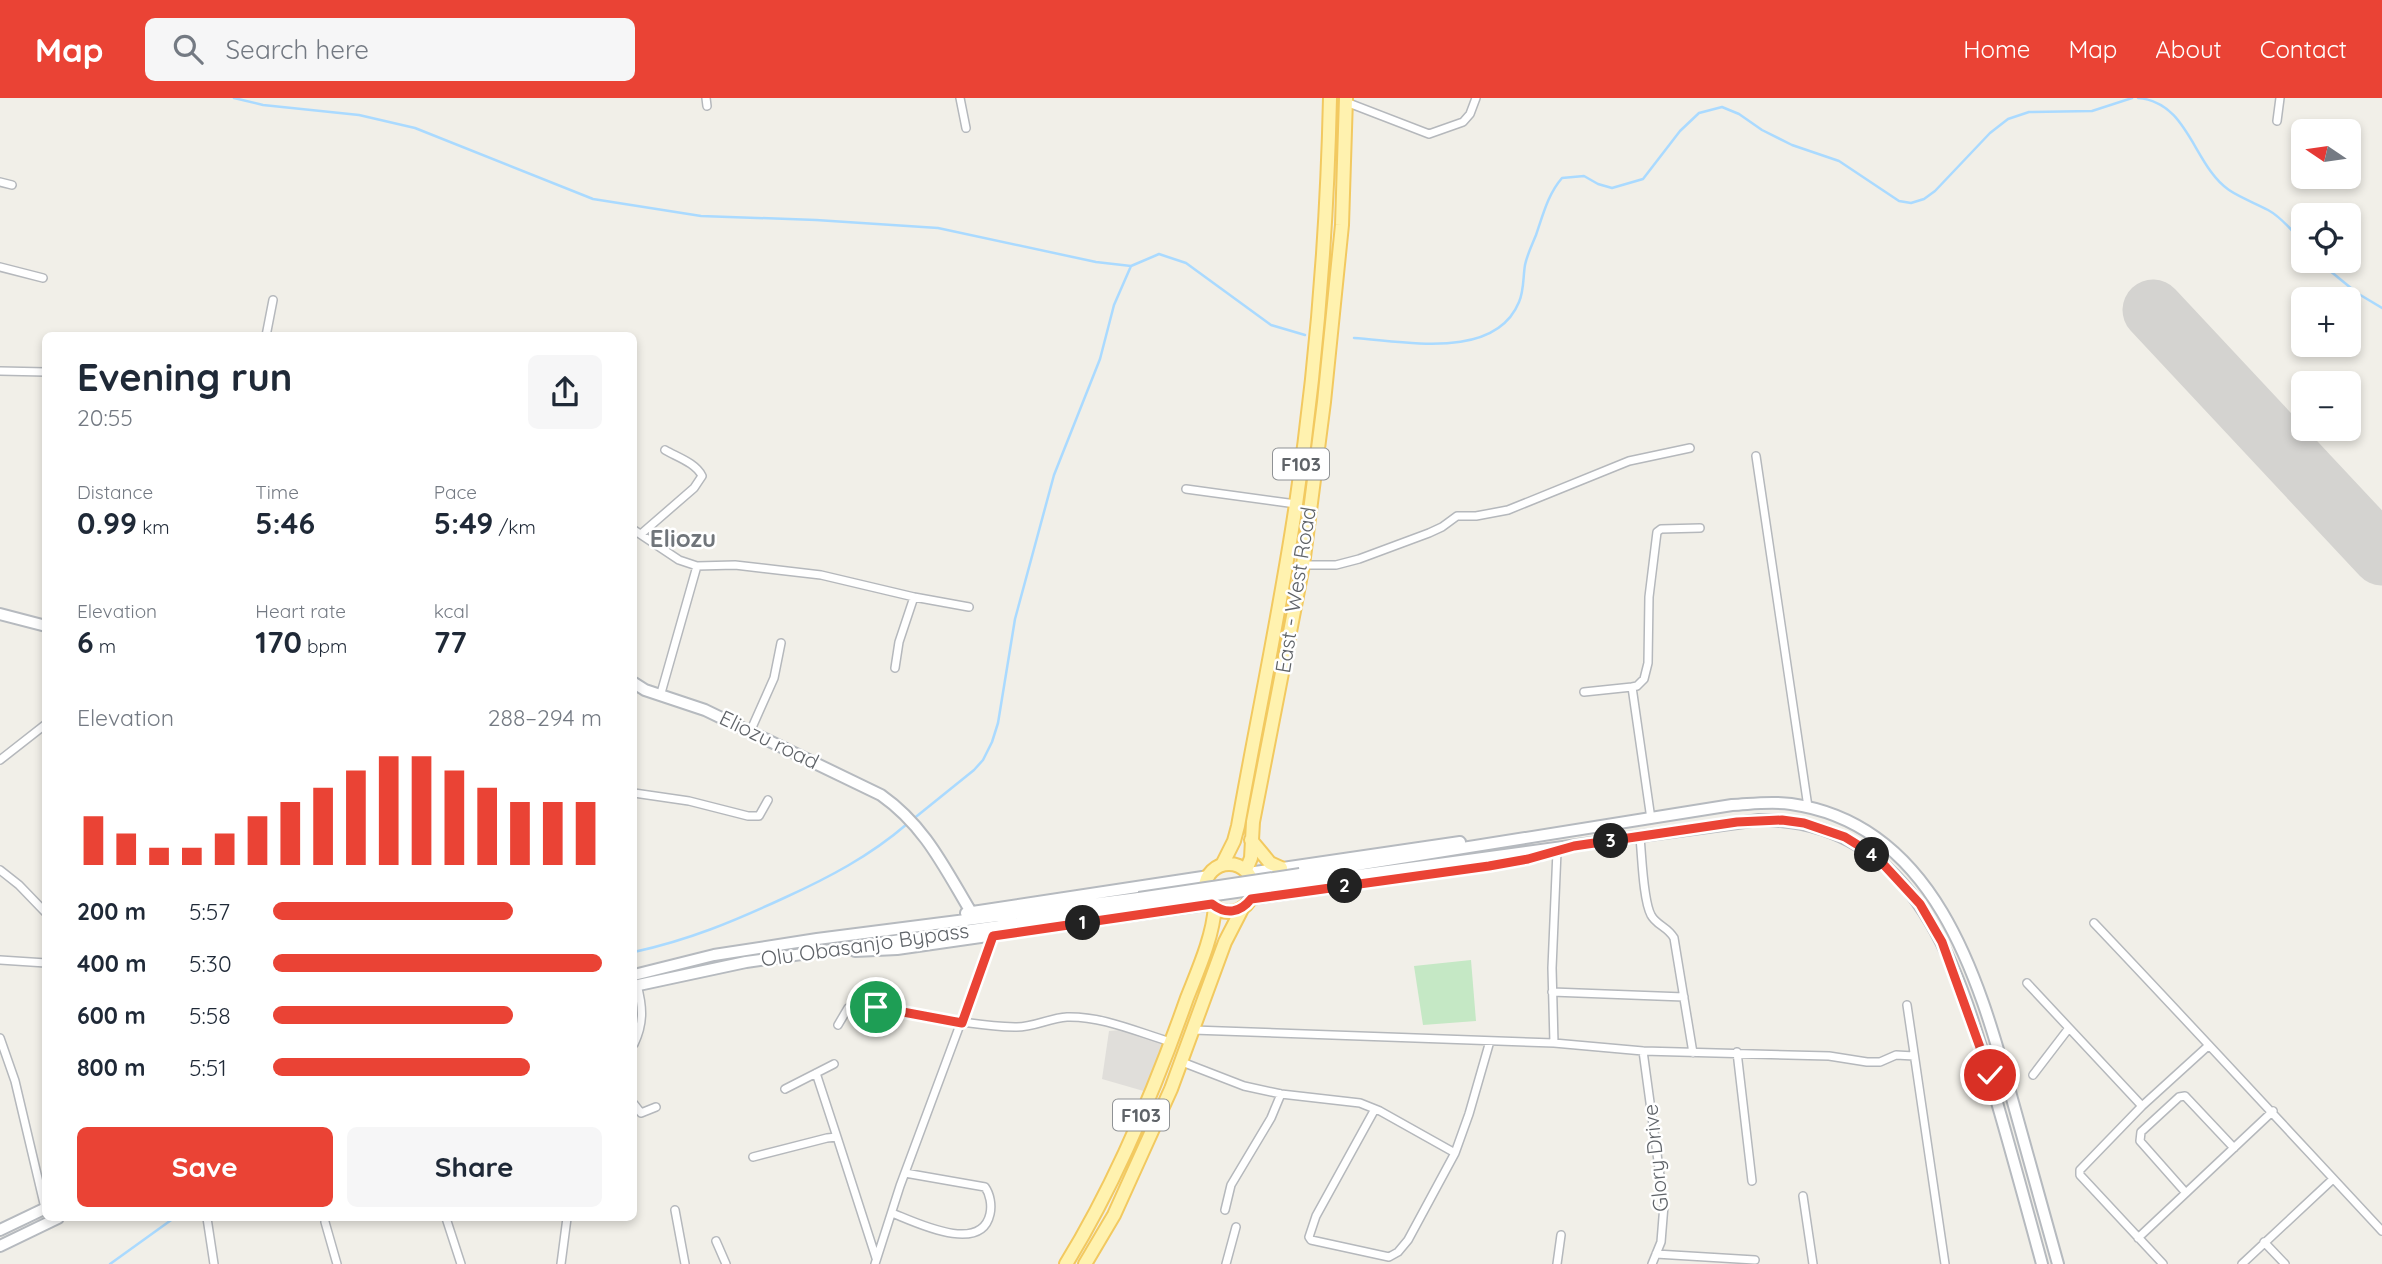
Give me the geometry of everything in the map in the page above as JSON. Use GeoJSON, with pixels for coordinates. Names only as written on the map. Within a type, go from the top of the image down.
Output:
{"type":"FeatureCollection","features":[{"type":"Feature","properties":{"kind":"main road","name":"East - West Road"},"geometry":{"type":"LineString","coordinates":[[1222,865],[1238,826],[1283,590],[1296,504],[1318,313],[1330,98]]}},
{"type":"Feature","properties":{"kind":"main road","name":"East - West Road"},"geometry":{"type":"LineString","coordinates":[[1247,872],[1303,565],[1340,251],[1346,100]]}},
{"type":"Feature","properties":{"kind":"main road"},"geometry":{"type":"LineString","coordinates":[[0,614],[42,625]]}},
{"type":"Feature","properties":{"kind":"main road","name":"Eliozu road"},"geometry":{"type":"LineString","coordinates":[[637,685],[705,710],[863,786],[899,808],[923,833],[971,912]]}},
{"type":"Feature","properties":{"kind":"main road"},"geometry":{"type":"LineString","coordinates":[[1300,878],[1732,805],[1766,802],[1808,807],[1836,816],[1878,840],[1917,875],[1935,898],[1958,939],[1992,1031],[2058,1264]]}},
{"type":"Feature","properties":{"kind":"main road"},"geometry":{"type":"LineString","coordinates":[[1300,878],[1640,838],[1759,820],[1804,823],[1845,837],[1866,850],[1904,885],[1920,904],[1942,942],[1990,1075],[2042,1264]]}},
{"type":"Feature","properties":{"kind":"main road"},"geometry":{"type":"LineString","coordinates":[[1222,865],[1235,865],[1247,872],[1487,838],[1574,832]]}},
{"type":"Feature","properties":{"kind":"main road"},"geometry":{"type":"LineString","coordinates":[[1251,840],[1270,863],[1281,868]]}},
{"type":"Feature","properties":{"kind":"main road"},"geometry":{"type":"LineString","coordinates":[[637,981],[714,955],[817,945],[897,949],[1213,905],[1229,912],[1247,903],[1489,866],[1528,859],[1574,846]]}},
{"type":"Feature","properties":{"kind":"main road","name":"F103"},"geometry":{"type":"LineString","coordinates":[[1066,1264],[1088,1229],[1116,1170],[1171,1042],[1201,960],[1213,905],[1206,893],[1209,876],[1222,865]]}},
{"type":"Feature","properties":{"kind":"main road","name":"F103"},"geometry":{"type":"LineString","coordinates":[[1085,1264],[1114,1215],[1182,1062],[1225,942],[1236,918],[1247,903],[1253,884],[1247,872]]}},
{"type":"Feature","properties":{"kind":"main road"},"geometry":{"type":"LineString","coordinates":[[817,945],[891,923],[1209,876]]}},
{"type":"Feature","properties":{"kind":"main road","name":"Olu Obasanjo Bypass"},"geometry":{"type":"LineString","coordinates":[[817,945],[1300,878]]}},
{"type":"Feature","properties":{"kind":"main road"},"geometry":{"type":"LineString","coordinates":[[0,1230],[42,1209]]}},
{"type":"Feature","properties":{"kind":"main road"},"geometry":{"type":"LineString","coordinates":[[0,1246],[52,1221]]}},
{"type":"Feature","properties":{"kind":"street"},"geometry":{"type":"LineString","coordinates":[[960,98],[966,128]]}},
{"type":"Feature","properties":{"kind":"street"},"geometry":{"type":"LineString","coordinates":[[1346,100],[1429,134],[1463,122],[1471,114],[1476,98]]}},
{"type":"Feature","properties":{"kind":"street"},"geometry":{"type":"LineString","coordinates":[[2277,121],[2280,98]]}},
{"type":"Feature","properties":{"kind":"street"},"geometry":{"type":"LineString","coordinates":[[0,182],[12,185]]}},
{"type":"Feature","properties":{"kind":"street"},"geometry":{"type":"LineString","coordinates":[[0,267],[43,278]]}},
{"type":"Feature","properties":{"kind":"street"},"geometry":{"type":"LineString","coordinates":[[267,332],[273,300]]}},
{"type":"Feature","properties":{"kind":"street"},"geometry":{"type":"LineString","coordinates":[[0,371],[42,372]]}},
{"type":"Feature","properties":{"kind":"street"},"geometry":{"type":"LineString","coordinates":[[1303,565],[1336,565],[1359,559],[1429,533],[1457,516],[1476,516],[1508,510],[1629,461],[1690,448]]}},
{"type":"Feature","properties":{"kind":"street"},"geometry":{"type":"LineString","coordinates":[[665,450],[693,466],[702,476],[694,488],[637,532],[679,559],[697,566],[735,565],[821,575],[969,607]]}},
{"type":"Feature","properties":{"kind":"street"},"geometry":{"type":"LineString","coordinates":[[1756,456],[1808,807]]}},
{"type":"Feature","properties":{"kind":"street"},"geometry":{"type":"LineString","coordinates":[[1186,489],[1296,504]]}},
{"type":"Feature","properties":{"kind":"street"},"geometry":{"type":"LineString","coordinates":[[1584,692],[1637,686],[1644,679],[1648,663],[1649,597],[1657,532],[1661,529],[1700,528]]}},
{"type":"Feature","properties":{"kind":"street"},"geometry":{"type":"LineString","coordinates":[[661,693],[697,566]]}},
{"type":"Feature","properties":{"kind":"street"},"geometry":{"type":"LineString","coordinates":[[895,668],[914,597]]}},
{"type":"Feature","properties":{"kind":"street"},"geometry":{"type":"LineString","coordinates":[[750,732],[774,678],[781,643]]}},
{"type":"Feature","properties":{"kind":"street"},"geometry":{"type":"LineString","coordinates":[[1632,687],[1651,820]]}},
{"type":"Feature","properties":{"kind":"street"},"geometry":{"type":"LineString","coordinates":[[0,760],[42,727]]}},
{"type":"Feature","properties":{"kind":"street"},"geometry":{"type":"LineString","coordinates":[[637,793],[689,800],[748,816],[759,816],[768,800]]}},
{"type":"Feature","properties":{"kind":"street"},"geometry":{"type":"LineString","coordinates":[[1640,838],[1651,916],[1669,929],[1674,939],[1693,1053]]}},
{"type":"Feature","properties":{"kind":"street"},"geometry":{"type":"LineString","coordinates":[[1554,1043],[1552,992],[1557,851]]}},
{"type":"Feature","properties":{"kind":"street"},"geometry":{"type":"LineString","coordinates":[[0,870],[42,909]]}},
{"type":"Feature","properties":{"kind":"street"},"geometry":{"type":"LineString","coordinates":[[2094,923],[2208,1046],[2273,1111],[2382,1231]]}},
{"type":"Feature","properties":{"kind":"street"},"geometry":{"type":"LineString","coordinates":[[876,1261],[905,1173],[993,936]]}},
{"type":"Feature","properties":{"kind":"street"},"geometry":{"type":"LineString","coordinates":[[0,960],[42,963]]}},
{"type":"Feature","properties":{"kind":"street"},"geometry":{"type":"LineString","coordinates":[[2027,983],[2142,1106]]}},
{"type":"Feature","properties":{"kind":"street"},"geometry":{"type":"LineString","coordinates":[[637,988],[643,1008],[637,1036]]}},
{"type":"Feature","properties":{"kind":"street"},"geometry":{"type":"LineString","coordinates":[[1552,992],[1684,997]]}},
{"type":"Feature","properties":{"kind":"street"},"geometry":{"type":"LineString","coordinates":[[838,1025],[848,1008],[860,1005],[962,1023],[1016,1027],[1068,1017],[1099,1019],[1171,1042]]}},
{"type":"Feature","properties":{"kind":"street"},"geometry":{"type":"LineString","coordinates":[[1907,1005],[1945,1264]]}},
{"type":"Feature","properties":{"kind":"street"},"geometry":{"type":"LineString","coordinates":[[2033,1075],[2069,1028]]}},
{"type":"Feature","properties":{"kind":"street"},"geometry":{"type":"LineString","coordinates":[[1193,1030],[1392,1035],[1554,1043],[1643,1051],[1829,1056],[1867,1062],[1880,1062],[1896,1055],[1914,1056]]}},
{"type":"Feature","properties":{"kind":"street"},"geometry":{"type":"LineString","coordinates":[[0,1038],[15,1082],[42,1195]]}},
{"type":"Feature","properties":{"kind":"street"},"geometry":{"type":"LineString","coordinates":[[1375,1109],[1316,1216],[1309,1237],[1311,1240],[1390,1256],[1398,1252],[1455,1153],[1490,1041]]}},
{"type":"Feature","properties":{"kind":"street"},"geometry":{"type":"LineString","coordinates":[[2163,1264],[2080,1175],[2080,1170],[2142,1106],[2208,1046]]}},
{"type":"Feature","properties":{"kind":"street","name":"Glory Drive"},"geometry":{"type":"LineString","coordinates":[[1643,1051],[1664,1206],[1661,1242],[1652,1264]]}},
{"type":"Feature","properties":{"kind":"street"},"geometry":{"type":"LineString","coordinates":[[1737,1052],[1752,1181]]}},
{"type":"Feature","properties":{"kind":"street"},"geometry":{"type":"LineString","coordinates":[[1182,1062],[1244,1086],[1281,1094],[1360,1103],[1455,1153]]}},
{"type":"Feature","properties":{"kind":"street"},"geometry":{"type":"LineString","coordinates":[[785,1089],[834,1064]]}},
{"type":"Feature","properties":{"kind":"street"},"geometry":{"type":"LineString","coordinates":[[816,1073],[876,1261]]}},
{"type":"Feature","properties":{"kind":"street"},"geometry":{"type":"LineString","coordinates":[[1226,1210],[1231,1185],[1281,1094]]}},
{"type":"Feature","properties":{"kind":"street"},"geometry":{"type":"LineString","coordinates":[[2186,1193],[2140,1142],[2141,1132],[2179,1097],[2185,1096],[2234,1148]]}},
{"type":"Feature","properties":{"kind":"street"},"geometry":{"type":"LineString","coordinates":[[637,1108],[641,1113],[656,1107]]}},
{"type":"Feature","properties":{"kind":"street"},"geometry":{"type":"LineString","coordinates":[[2138,1238],[2273,1111]]}},
{"type":"Feature","properties":{"kind":"street"},"geometry":{"type":"LineString","coordinates":[[753,1157],[827,1138],[837,1138]]}},
{"type":"Feature","properties":{"kind":"street"},"geometry":{"type":"LineString","coordinates":[[892,1213],[943,1232],[964,1235],[982,1228],[989,1217],[990,1199],[985,1187],[905,1173]]}},
{"type":"Feature","properties":{"kind":"street"},"geometry":{"type":"LineString","coordinates":[[2242,1264],[2333,1179]]}},
{"type":"Feature","properties":{"kind":"street"},"geometry":{"type":"LineString","coordinates":[[1803,1196],[1813,1264]]}},
{"type":"Feature","properties":{"kind":"street"},"geometry":{"type":"LineString","coordinates":[[675,1210],[685,1264]]}},
{"type":"Feature","properties":{"kind":"street"},"geometry":{"type":"LineString","coordinates":[[208,1221],[214,1264]]}},
{"type":"Feature","properties":{"kind":"street"},"geometry":{"type":"LineString","coordinates":[[447,1221],[461,1264]]}},
{"type":"Feature","properties":{"kind":"street"},"geometry":{"type":"LineString","coordinates":[[561,1264],[567,1221]]}},
{"type":"Feature","properties":{"kind":"street"},"geometry":{"type":"LineString","coordinates":[[326,1222],[337,1264]]}},
{"type":"Feature","properties":{"kind":"street"},"geometry":{"type":"LineString","coordinates":[[1227,1264],[1236,1227]]}},
{"type":"Feature","properties":{"kind":"street"},"geometry":{"type":"LineString","coordinates":[[1557,1264],[1560,1235]]}},
{"type":"Feature","properties":{"kind":"street"},"geometry":{"type":"LineString","coordinates":[[716,1241],[726,1264]]}},
{"type":"Feature","properties":{"kind":"street"},"geometry":{"type":"LineString","coordinates":[[2264,1242],[2285,1264]]}},
{"type":"Feature","properties":{"kind":"street"},"geometry":{"type":"LineString","coordinates":[[1656,1254],[1755,1260]]}},
{"type":"Feature","properties":{"kind":"shaded area"},"geometry":{"type":"Polygon","coordinates":[[[1121,1030],[1166,1043],[1147,1092],[1102,1079],[1109,1031],[1121,1030]]]}},
{"type":"Feature","properties":{"kind":"green space"},"geometry":{"type":"Polygon","coordinates":[[[1471,960],[1476,1021],[1423,1025],[1414,966],[1471,960]]]}},
{"type":"Feature","properties":{"kind":"waterway"},"geometry":{"type":"LineString","coordinates":[[234,98],[263,105],[359,115],[415,128],[593,199],[701,216],[938,228],[1096,262],[1131,266]]}},
{"type":"Feature","properties":{"kind":"waterway"},"geometry":{"type":"LineString","coordinates":[[1354,338],[1446,343],[1469,340],[1490,333],[1507,321],[1519,302],[1527,258],[1549,198],[1562,178],[1584,176],[1612,188],[1643,179],[1680,131],[1699,113],[1722,107],[1739,114],[1762,130],[1792,145],[1839,161],[1899,201],[1911,203],[1924,199],[1935,191],[1990,133],[2008,119],[2029,112],[2092,111],[2132,98]]}},
{"type":"Feature","properties":{"kind":"waterway"},"geometry":{"type":"LineString","coordinates":[[2138,98],[2155,102],[2180,122],[2207,166],[2229,190],[2278,216],[2291,229]]}},
{"type":"Feature","properties":{"kind":"waterway"},"geometry":{"type":"LineString","coordinates":[[912,820],[974,770],[983,760],[992,742],[998,723],[1015,619],[1054,475],[1100,359],[1114,305],[1131,266],[1159,254],[1186,263],[1271,325],[1305,335]]}},
{"type":"Feature","properties":{"kind":"waterway"},"geometry":{"type":"LineString","coordinates":[[2333,273],[2357,293],[2382,308]]}},
{"type":"Feature","properties":{"kind":"waterway"},"geometry":{"type":"LineString","coordinates":[[637,951],[710,930],[800,890],[863,856],[907,824]]}},
{"type":"Feature","properties":{"kind":"waterway"},"geometry":{"type":"LineString","coordinates":[[110,1264],[170,1221]]}},
{"type":"Feature","properties":{"kind":"runway"},"geometry":{"type":"LineString","coordinates":[[2153,310],[2382,555]]}},
{"type":"Feature","properties":{"kind":"district","name":"Eliozu"},"geometry":{"type":"Point","coordinates":[683,539]}},
{"type":"Feature","properties":{"kind":"route"},"geometry":{"type":"LineString","coordinates":[[876,1007],[962,1023],[993,936],[1212,904],[1221,910],[1237,911],[1251,899],[1489,866],[1528,859],[1574,846],[1737,822],[1782,820],[1825,828],[1845,837],[1884,865],[1920,904],[1942,942],[1990,1075]]}}]}
